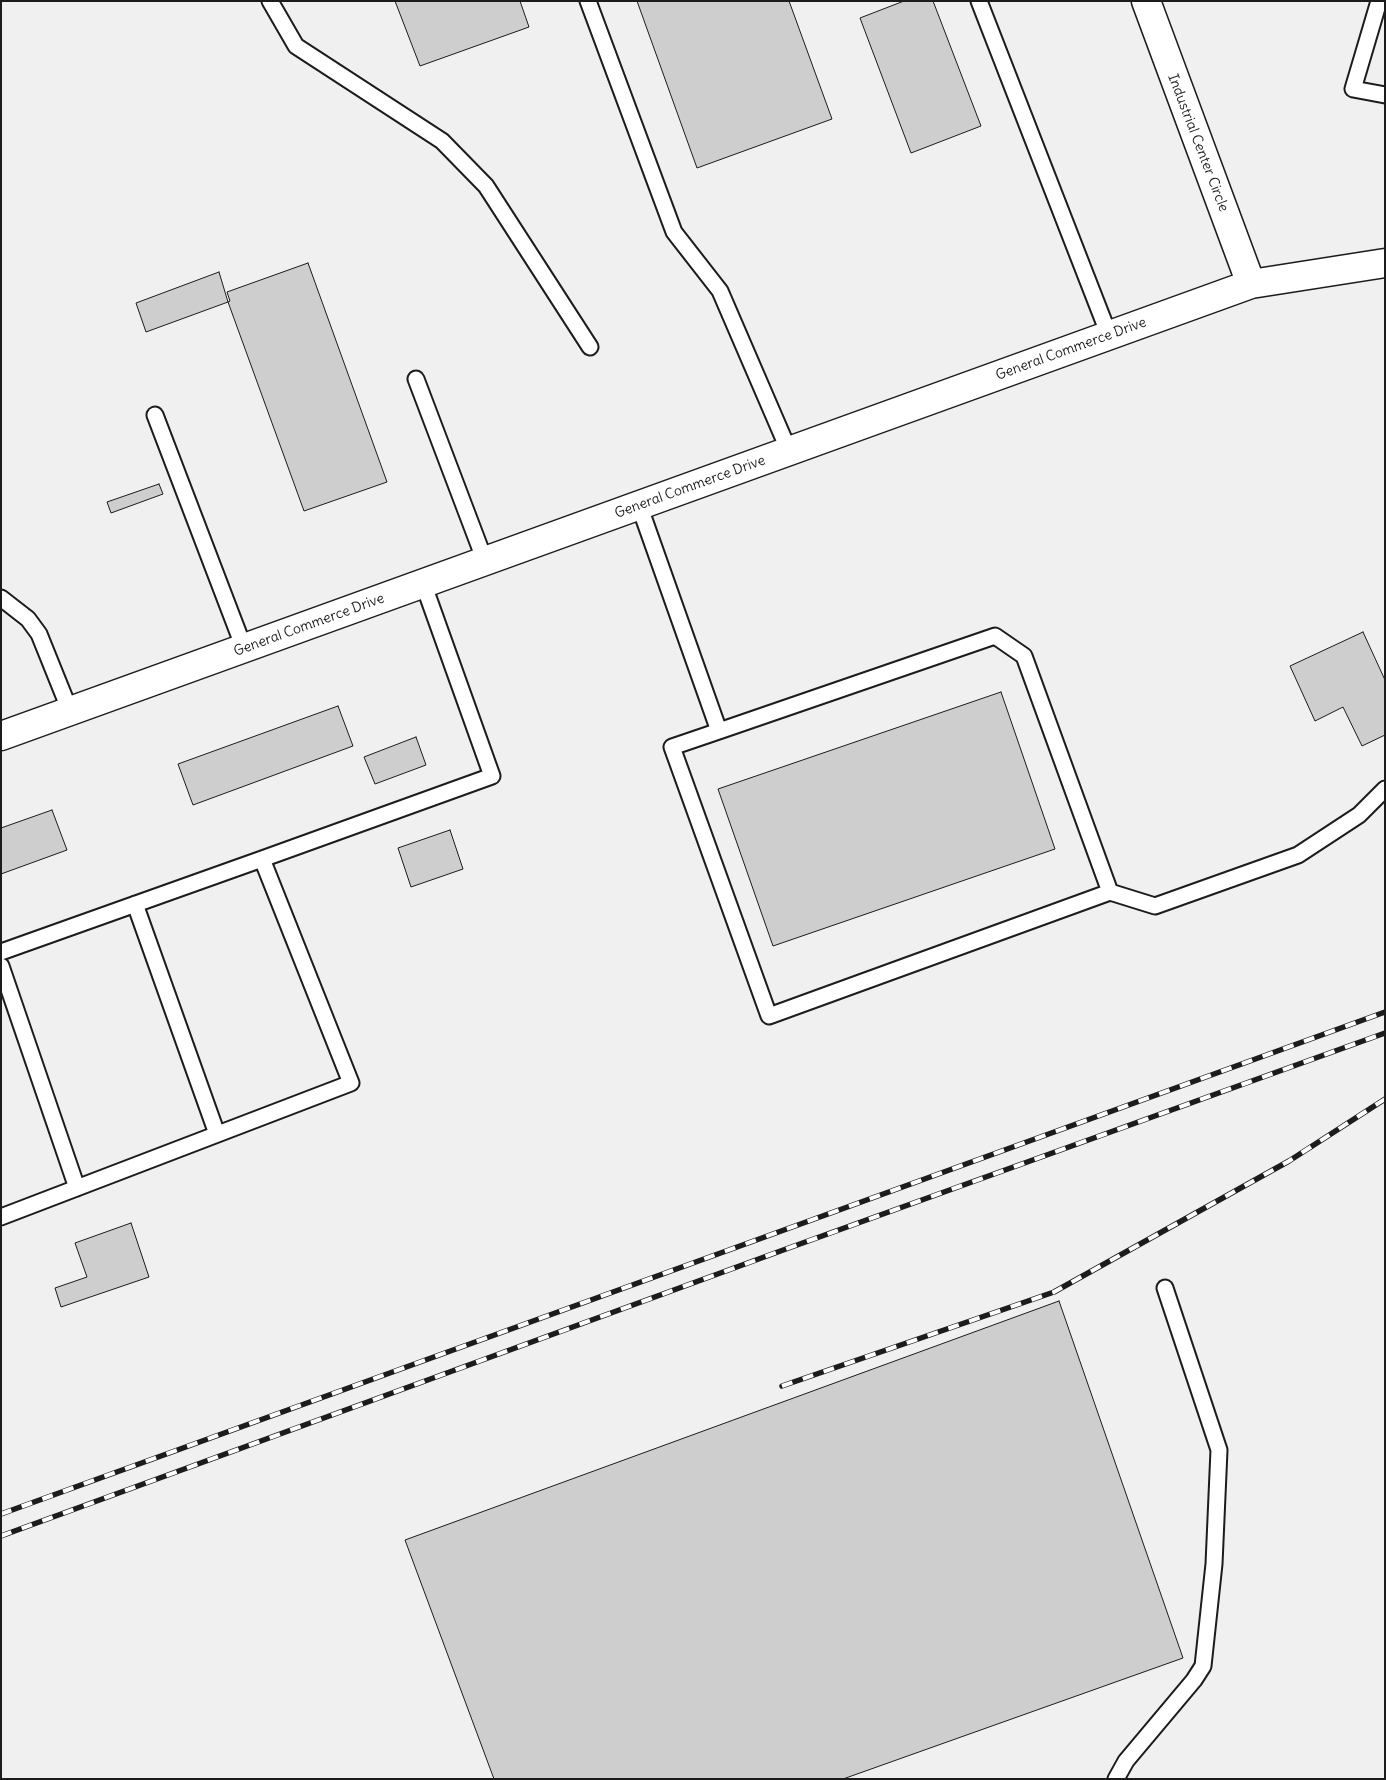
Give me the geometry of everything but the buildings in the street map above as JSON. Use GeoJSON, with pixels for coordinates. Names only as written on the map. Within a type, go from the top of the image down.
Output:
{"type":"FeatureCollection","features":[{"type":"Feature","properties":{"kind":"street","name":"Industrial Center Circle"},"geometry":{"type":"LineString","coordinates":[[1146,1],[1251,284]]}},
{"type":"Feature","properties":{"kind":"street","name":"General Commerce Drive"},"geometry":{"type":"LineString","coordinates":[[1,736],[1251,284],[1385,263]]}},
{"type":"Feature","properties":{"kind":"lane"},"geometry":{"type":"LineString","coordinates":[[270,1],[296,46],[442,142],[486,186],[590,347]]}},
{"type":"Feature","properties":{"kind":"lane"},"geometry":{"type":"LineString","coordinates":[[588,1],[674,232],[720,291],[789,451]]}},
{"type":"Feature","properties":{"kind":"lane"},"geometry":{"type":"LineString","coordinates":[[979,1],[1109,335]]}},
{"type":"Feature","properties":{"kind":"lane"},"geometry":{"type":"LineString","coordinates":[[1379,1],[1353,89],[1385,95]]}},
{"type":"Feature","properties":{"kind":"lane"},"geometry":{"type":"LineString","coordinates":[[416,379],[485,561]]}},
{"type":"Feature","properties":{"kind":"lane"},"geometry":{"type":"LineString","coordinates":[[155,415],[244,648]]}},
{"type":"Feature","properties":{"kind":"lane"},"geometry":{"type":"LineString","coordinates":[[640,505],[719,731]]}},
{"type":"Feature","properties":{"kind":"lane"},"geometry":{"type":"LineString","coordinates":[[1,952],[492,776],[423,583]]}},
{"type":"Feature","properties":{"kind":"lane"},"geometry":{"type":"LineString","coordinates":[[1,598],[28,619],[39,634],[70,711]]}},
{"type":"Feature","properties":{"kind":"lane"},"geometry":{"type":"LineString","coordinates":[[1110,892],[1024,656],[995,636],[672,747],[769,1016],[1110,892],[1155,906],[1298,855],[1359,815],[1385,789]]}},
{"type":"Feature","properties":{"kind":"lane"},"geometry":{"type":"LineString","coordinates":[[1,1217],[351,1083],[262,859]]}},
{"type":"Feature","properties":{"kind":"lane"},"geometry":{"type":"LineString","coordinates":[[136,904],[217,1134]]}},
{"type":"Feature","properties":{"kind":"lane"},"geometry":{"type":"LineString","coordinates":[[1,966],[77,1188]]}},
{"type":"Feature","properties":{"kind":"lane"},"geometry":{"type":"LineString","coordinates":[[1116,1779],[1126,1761],[1194,1680],[1203,1666],[1214,1564],[1219,1450],[1166,1288]]}},
{"type":"Feature","properties":{"kind":"shaded area"},"geometry":{"type":"Polygon","coordinates":[[[1,1],[1385,1],[1385,1779],[1,1779],[1,1]]]}},
{"type":"Feature","properties":{"kind":"railway"},"geometry":{"type":"LineString","coordinates":[[1,1514],[1385,1012]]}},
{"type":"Feature","properties":{"kind":"railway"},"geometry":{"type":"LineString","coordinates":[[1,1536],[786,1249],[1385,1033]]}},
{"type":"Feature","properties":{"kind":"railway"},"geometry":{"type":"LineString","coordinates":[[782,1386],[1054,1292],[1289,1161],[1385,1099]]}}]}
